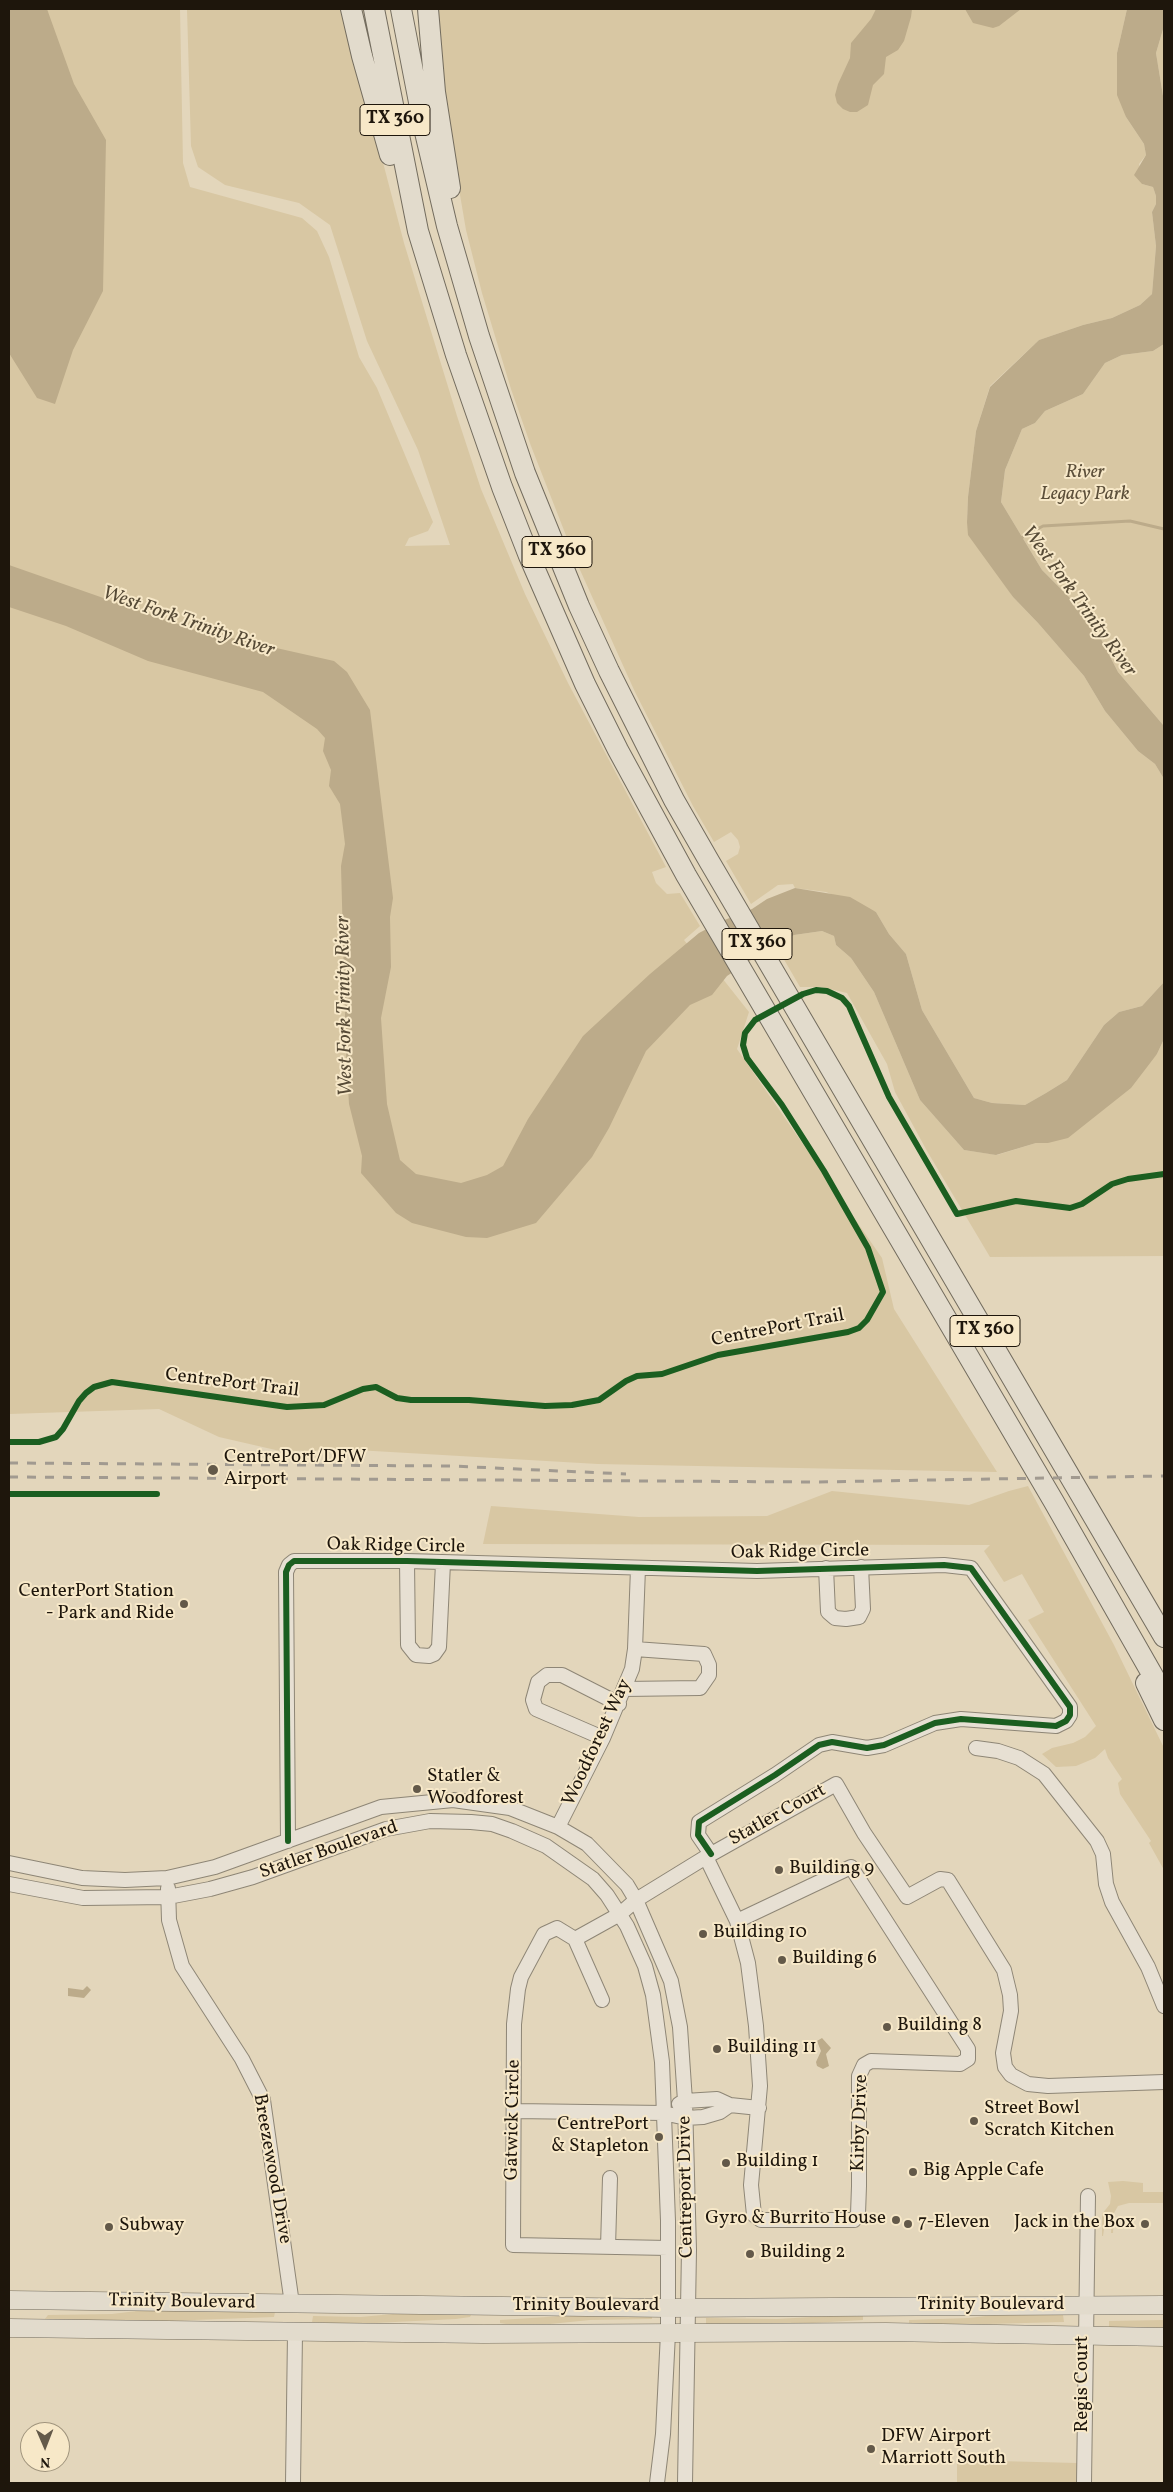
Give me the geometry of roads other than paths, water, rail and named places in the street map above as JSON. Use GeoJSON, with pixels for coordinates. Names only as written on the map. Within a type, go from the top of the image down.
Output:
{"type":"FeatureCollection","features":[{"type":"Feature","properties":{"kind":"highway"},"geometry":{"type":"LineString","coordinates":[[351,9],[362,56],[407,215],[418,231]]}},
{"type":"Feature","properties":{"kind":"highway","name":"TX 360"},"geometry":{"type":"LineString","coordinates":[[374,9],[418,231],[478,421],[536,573],[614,742],[686,875],[1164,1695]]}},
{"type":"Feature","properties":{"kind":"highway","name":"TX 360"},"geometry":{"type":"LineString","coordinates":[[401,9],[424,128],[447,226],[501,406],[552,540],[583,614],[637,728],[709,861],[1164,1637]]}},
{"type":"Feature","properties":{"kind":"highway"},"geometry":{"type":"LineString","coordinates":[[428,9],[436,92],[452,201],[447,226]]}},
{"type":"Feature","properties":{"kind":"highway"},"geometry":{"type":"LineString","coordinates":[[1134,1642],[1143,1677],[1164,1720]]}},
{"type":"Feature","properties":{"kind":"main road","name":"Trinity Boulevard"},"geometry":{"type":"LineString","coordinates":[[9,2300],[668,2308],[1164,2305]]}},
{"type":"Feature","properties":{"kind":"main road"},"geometry":{"type":"LineString","coordinates":[[292,2304],[295,2332]]}},
{"type":"Feature","properties":{"kind":"main road"},"geometry":{"type":"LineString","coordinates":[[483,2334],[484,2306]]}},
{"type":"Feature","properties":{"kind":"main road","name":"Trinity Boulevard"},"geometry":{"type":"LineString","coordinates":[[9,2328],[483,2334],[886,2332],[1164,2337]]}},
{"type":"Feature","properties":{"kind":"street","name":"Oak Ridge Circle"},"geometry":{"type":"LineString","coordinates":[[288,1841],[286,1572],[289,1565],[294,1561],[408,1561],[757,1571],[944,1565],[971,1568],[1070,1707],[1070,1715],[1066,1721],[1056,1726],[961,1719],[935,1723],[884,1745],[867,1748],[832,1742],[819,1745],[776,1775],[699,1822],[698,1835],[708,1855]]}},
{"type":"Feature","properties":{"kind":"street"},"geometry":{"type":"LineString","coordinates":[[408,1561],[408,1645],[416,1655],[429,1656],[434,1654],[439,1647],[443,1563]]}},
{"type":"Feature","properties":{"kind":"street"},"geometry":{"type":"LineString","coordinates":[[826,1568],[828,1612],[835,1618],[846,1619],[859,1617],[863,1609],[861,1567]]}},
{"type":"Feature","properties":{"kind":"street","name":"Woodforest Way"},"geometry":{"type":"LineString","coordinates":[[558,1827],[603,1738],[632,1669],[635,1649],[638,1568]]}},
{"type":"Feature","properties":{"kind":"street"},"geometry":{"type":"LineString","coordinates":[[624,1689],[700,1688],[709,1675],[709,1665],[704,1654],[635,1649]]}},
{"type":"Feature","properties":{"kind":"street"},"geometry":{"type":"LineString","coordinates":[[603,1738],[536,1709],[534,1700],[538,1682],[547,1675],[562,1675],[618,1704]]}},
{"type":"Feature","properties":{"kind":"street"},"geometry":{"type":"LineString","coordinates":[[976,1748],[998,1751],[1019,1758],[1044,1774],[1097,1841],[1104,1854],[1106,1884],[1112,1902],[1148,1967],[1164,2006]]}},
{"type":"Feature","properties":{"kind":"street","name":"Statler Court"},"geometry":{"type":"LineString","coordinates":[[620,1914],[636,1900],[708,1855],[836,1784],[864,1833],[907,1897],[940,1879],[948,1880],[1004,1970],[1010,1995],[1011,2012],[1002,2053],[1005,2067],[1011,2075],[1028,2084],[1048,2086],[1164,2082]]}},
{"type":"Feature","properties":{"kind":"street","name":"Statler Boulevard"},"geometry":{"type":"LineString","coordinates":[[15,1865],[82,1878],[125,1880],[168,1878],[215,1868],[381,1807],[413,1802],[470,1801],[510,1808],[558,1827],[587,1844],[627,1885],[636,1900]]}},
{"type":"Feature","properties":{"kind":"street"},"geometry":{"type":"LineString","coordinates":[[381,1807],[386,1828]]}},
{"type":"Feature","properties":{"kind":"street","name":"Statler Boulevard"},"geometry":{"type":"LineString","coordinates":[[14,1885],[83,1898],[168,1897],[210,1890],[253,1877],[386,1828],[430,1821],[471,1822],[492,1824],[546,1846],[593,1879],[620,1914]]}},
{"type":"Feature","properties":{"kind":"street","name":"Kirby Drive"},"geometry":{"type":"LineString","coordinates":[[708,1855],[719,1885],[737,1921],[748,1963],[756,2026],[760,2086],[751,2185],[752,2207],[757,2218],[850,2222],[858,2214],[859,2076],[864,2065],[871,2061],[960,2064],[968,2059],[968,2050],[851,1867],[737,1921]]}},
{"type":"Feature","properties":{"kind":"street"},"geometry":{"type":"LineString","coordinates":[[14,1885],[15,1865]]}},
{"type":"Feature","properties":{"kind":"street","name":"Breezewood Drive"},"geometry":{"type":"LineString","coordinates":[[168,1878],[169,1920],[182,1966],[242,2059],[263,2100],[292,2304]]}},
{"type":"Feature","properties":{"kind":"street","name":"Centreport Drive"},"geometry":{"type":"LineString","coordinates":[[636,1900],[674,1991],[680,2027],[686,2118],[689,2308],[685,2483]]}},
{"type":"Feature","properties":{"kind":"street"},"geometry":{"type":"LineString","coordinates":[[602,2000],[575,1940],[620,1914]]}},
{"type":"Feature","properties":{"kind":"street","name":"Centreport Drive"},"geometry":{"type":"LineString","coordinates":[[620,1914],[645,1966],[653,1994],[662,2062],[668,2248],[668,2333],[663,2434],[657,2483]]}},
{"type":"Feature","properties":{"kind":"street","name":"Gatwick Circle"},"geometry":{"type":"LineString","coordinates":[[575,1940],[557,1928],[544,1934],[521,1977],[515,2007],[513,2245],[668,2248]]}},
{"type":"Feature","properties":{"kind":"street"},"geometry":{"type":"LineString","coordinates":[[663,2113],[685,2101],[717,2099],[730,2104],[759,2108]]}},
{"type":"Feature","properties":{"kind":"street"},"geometry":{"type":"LineString","coordinates":[[514,2111],[663,2113],[686,2118],[703,2117],[720,2112],[730,2104]]}},
{"type":"Feature","properties":{"kind":"street"},"geometry":{"type":"LineString","coordinates":[[608,2247],[610,2178]]}},
{"type":"Feature","properties":{"kind":"street","name":"Regis Court"},"geometry":{"type":"LineString","coordinates":[[1084,2483],[1084,2336],[1088,2196]]}},
{"type":"Feature","properties":{"kind":"street"},"geometry":{"type":"LineString","coordinates":[[293,2483],[295,2332]]}},
{"type":"Feature","properties":{"kind":"water"},"geometry":{"type":"Polygon","coordinates":[[[9,9],[47,9],[74,84],[106,140],[103,291],[73,350],[55,404],[37,398],[9,353],[9,9]]]}},
{"type":"Feature","properties":{"kind":"water"},"geometry":{"type":"Polygon","coordinates":[[[876,9],[912,9],[904,41],[898,50],[886,57],[884,74],[873,85],[868,105],[857,112],[850,112],[843,109],[837,103],[835,95],[850,58],[851,43],[871,19],[876,9]]]}},
{"type":"Feature","properties":{"kind":"water"},"geometry":{"type":"Polygon","coordinates":[[[965,9],[1021,9],[999,26],[993,28],[973,23],[965,9]]]}},
{"type":"Feature","properties":{"kind":"water"},"geometry":{"type":"Polygon","coordinates":[[[1127,9],[1164,9],[1164,26],[1156,53],[1164,102],[1164,344],[1153,351],[1122,355],[1105,363],[1083,394],[1045,411],[1035,423],[1022,429],[1005,470],[1001,502],[1042,570],[1072,600],[1100,637],[1118,672],[1164,726],[1164,779],[1155,764],[1138,751],[1105,711],[1084,676],[1013,597],[968,535],[967,522],[976,431],[990,387],[1039,340],[1083,325],[1112,318],[1140,305],[1152,294],[1156,246],[1152,212],[1156,204],[1156,196],[1153,187],[1142,184],[1134,175],[1146,155],[1144,144],[1126,117],[1117,95],[1117,53],[1127,9]]]}},
{"type":"Feature","properties":{"kind":"water","name":"West Fork Trinity River"},"geometry":{"type":"Polygon","coordinates":[[[9,565],[192,629],[334,661],[347,672],[370,710],[393,898],[390,917],[391,967],[381,1018],[387,1104],[400,1160],[416,1174],[461,1183],[487,1175],[503,1166],[528,1119],[583,1036],[650,974],[699,933],[752,909],[767,899],[795,888],[850,897],[876,912],[889,934],[906,954],[922,1010],[974,1098],[992,1103],[1025,1105],[1046,1093],[1067,1080],[1104,1025],[1119,1012],[1142,1006],[1164,982],[1164,1039],[1157,1054],[1131,1088],[1068,1138],[1048,1143],[1036,1143],[996,1155],[964,1150],[920,1100],[874,992],[851,958],[836,945],[834,936],[822,931],[794,935],[775,944],[727,976],[712,995],[690,1005],[646,1051],[609,1128],[592,1157],[536,1223],[487,1238],[466,1237],[412,1223],[396,1213],[361,1173],[362,1156],[349,1104],[346,1053],[341,866],[345,844],[340,804],[329,786],[331,770],[323,751],[325,738],[317,729],[263,692],[148,661],[66,626],[9,607],[9,565]]]}},
{"type":"Feature","properties":{"kind":"water"},"geometry":{"type":"Polygon","coordinates":[[[87,1986],[91,1990],[84,1998],[68,1996],[68,1988],[83,1990],[87,1986]]]}},
{"type":"Feature","properties":{"kind":"water"},"geometry":{"type":"Polygon","coordinates":[[[822,2038],[831,2048],[826,2054],[829,2066],[823,2069],[817,2066],[816,2062],[821,2051],[817,2041],[822,2038]]]}},
{"type":"Feature","properties":{"kind":"waterway","name":"West Fork Trinity River"},"geometry":{"type":"LineString","coordinates":[[1021,538],[1043,526],[1130,521],[1164,529]]}},
{"type":"Feature","properties":{"kind":"railway"},"geometry":{"type":"LineString","coordinates":[[9,1463],[451,1466],[626,1474]]}},
{"type":"Feature","properties":{"kind":"railway"},"geometry":{"type":"LineString","coordinates":[[9,1477],[816,1482],[1164,1476]]}},
{"type":"Feature","properties":{"kind":"place","name":"CentrePort/DFW Airport"},"geometry":{"type":"Point","coordinates":[213,1470]}},
{"type":"Feature","properties":{"kind":"place","name":"CenterPort Station - Park and Ride"},"geometry":{"type":"Point","coordinates":[184,1604]}},
{"type":"Feature","properties":{"kind":"place","name":"Statler & Woodforest"},"geometry":{"type":"Point","coordinates":[417,1789]}},
{"type":"Feature","properties":{"kind":"place","name":"Building 9"},"geometry":{"type":"Point","coordinates":[779,1870]}},
{"type":"Feature","properties":{"kind":"place","name":"Building 10"},"geometry":{"type":"Point","coordinates":[703,1934]}},
{"type":"Feature","properties":{"kind":"place","name":"Building 6"},"geometry":{"type":"Point","coordinates":[782,1960]}},
{"type":"Feature","properties":{"kind":"place","name":"Building 8"},"geometry":{"type":"Point","coordinates":[887,2027]}},
{"type":"Feature","properties":{"kind":"place","name":"Building 11"},"geometry":{"type":"Point","coordinates":[717,2049]}},
{"type":"Feature","properties":{"kind":"place","name":"Street Bowl Scratch Kitchen"},"geometry":{"type":"Point","coordinates":[974,2121]}},
{"type":"Feature","properties":{"kind":"place","name":"CentrePort & Stapleton"},"geometry":{"type":"Point","coordinates":[659,2137]}},
{"type":"Feature","properties":{"kind":"place","name":"Building 1"},"geometry":{"type":"Point","coordinates":[726,2163]}},
{"type":"Feature","properties":{"kind":"place","name":"Big Apple Cafe"},"geometry":{"type":"Point","coordinates":[913,2172]}},
{"type":"Feature","properties":{"kind":"place","name":"Gyro & Burrito House"},"geometry":{"type":"Point","coordinates":[896,2220]}},
{"type":"Feature","properties":{"kind":"place","name":"7-Eleven"},"geometry":{"type":"Point","coordinates":[908,2224]}},
{"type":"Feature","properties":{"kind":"place","name":"Jack in the Box"},"geometry":{"type":"Point","coordinates":[1145,2224]}},
{"type":"Feature","properties":{"kind":"place","name":"Subway"},"geometry":{"type":"Point","coordinates":[109,2227]}},
{"type":"Feature","properties":{"kind":"place","name":"Building 2"},"geometry":{"type":"Point","coordinates":[750,2254]}},
{"type":"Feature","properties":{"kind":"place","name":"DFW Airport Marriott South"},"geometry":{"type":"Point","coordinates":[871,2449]}},
{"type":"Feature","properties":{"kind":"park label","name":"River Legacy Park"},"geometry":{"type":"Point","coordinates":[1085,485]}}]}
